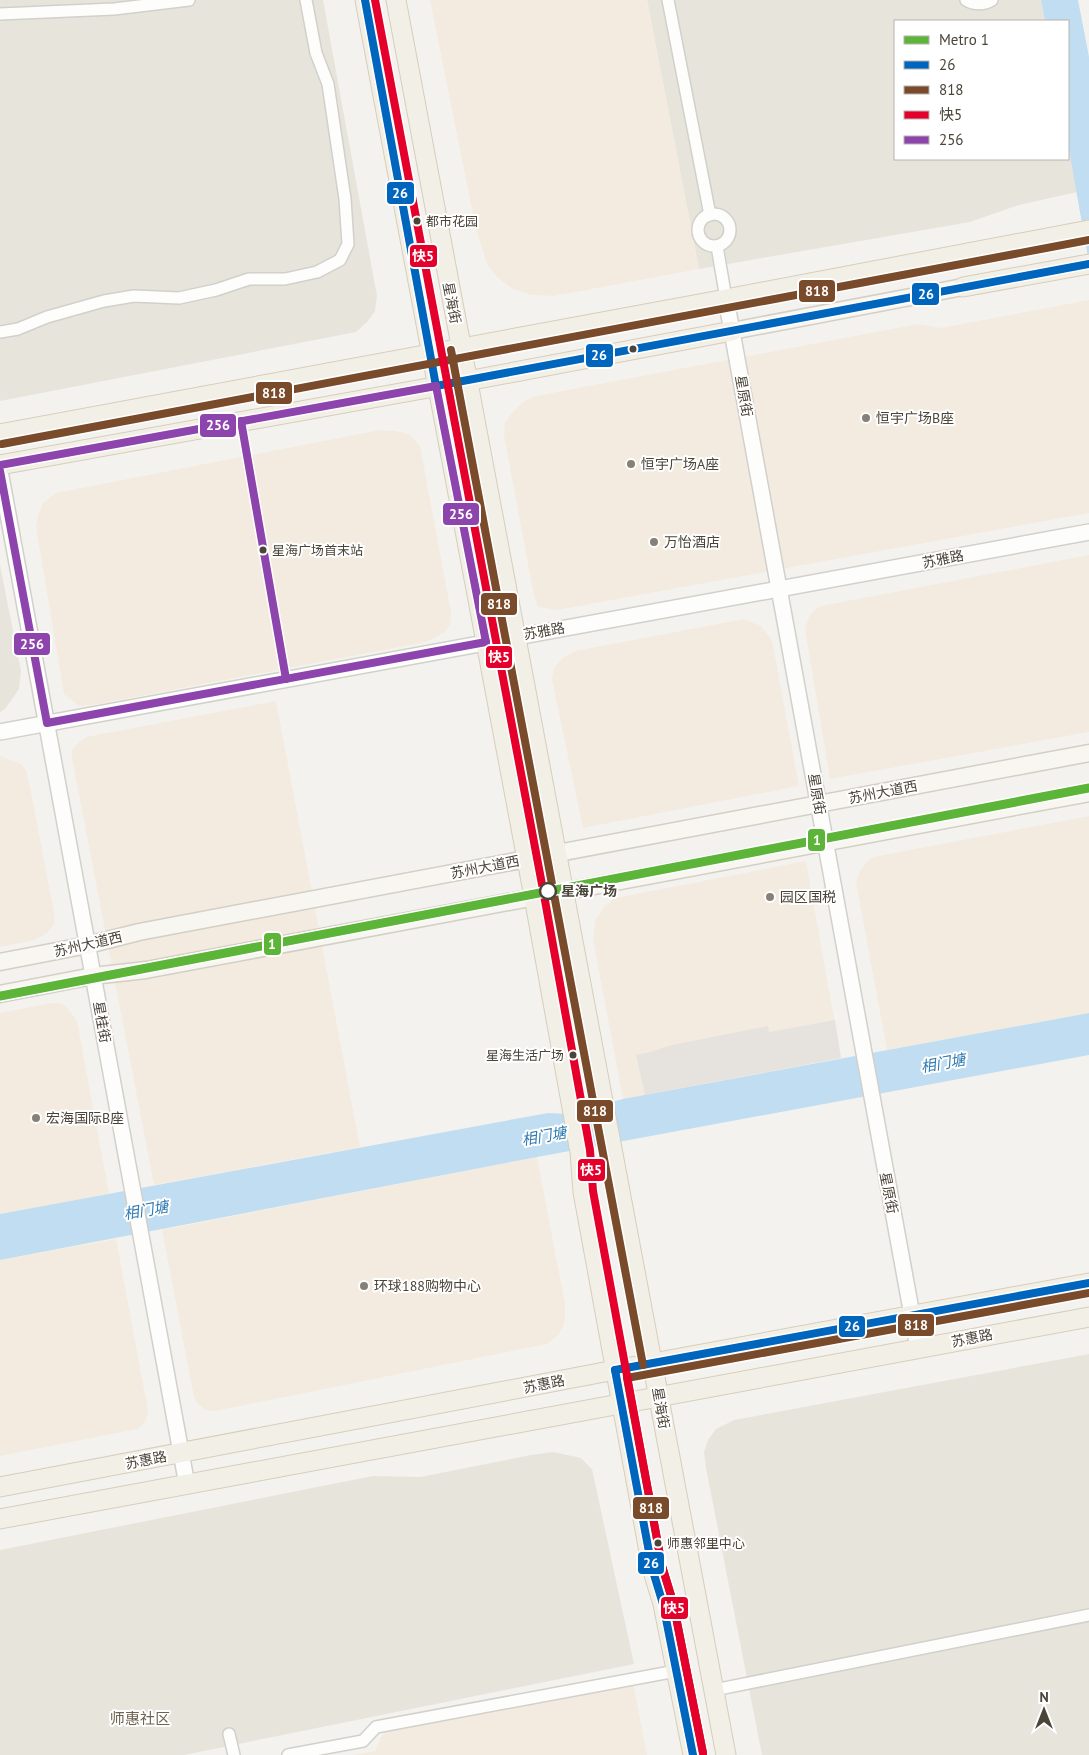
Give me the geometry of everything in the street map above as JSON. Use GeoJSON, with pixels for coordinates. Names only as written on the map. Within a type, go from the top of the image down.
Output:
{"type":"FeatureCollection","features":[{"type":"Feature","properties":{"kind":"main road"},"geometry":{"type":"LineString","coordinates":[[365,0],[436,386],[534,897],[580,1152],[583,1192],[652,1568],[664,1604],[693,1755]]}},
{"type":"Feature","properties":{"kind":"main road","name":"星海街"},"geometry":{"type":"LineString","coordinates":[[396,0],[556,854],[654,1363],[726,1755]]}},
{"type":"Feature","properties":{"kind":"main road"},"geometry":{"type":"LineString","coordinates":[[0,434],[1089,230]]}},
{"type":"Feature","properties":{"kind":"main road"},"geometry":{"type":"LineString","coordinates":[[0,465],[467,381],[1083,265]]}},
{"type":"Feature","properties":{"kind":"main road","name":"苏州大道西"},"geometry":{"type":"LineString","coordinates":[[0,962],[88,945],[139,932],[1089,753]]}},
{"type":"Feature","properties":{"kind":"main road"},"geometry":{"type":"LineString","coordinates":[[0,994],[93,976],[146,970],[1089,793]]}},
{"type":"Feature","properties":{"kind":"main road","name":"苏惠路"},"geometry":{"type":"LineString","coordinates":[[0,1487],[182,1454],[616,1370],[1089,1283]]}},
{"type":"Feature","properties":{"kind":"main road","name":"苏惠路"},"geometry":{"type":"LineString","coordinates":[[0,1519],[1089,1317]]}},
{"type":"Feature","properties":{"kind":"street"},"geometry":{"type":"LineString","coordinates":[[0,14],[114,9],[189,0]]}},
{"type":"Feature","properties":{"kind":"street"},"geometry":{"type":"LineString","coordinates":[[0,332],[18,329],[47,317],[104,301],[134,296],[179,298],[216,290],[249,279],[285,279],[316,272],[340,260],[348,244],[344,199],[328,84],[316,53],[306,0]]}},
{"type":"Feature","properties":{"kind":"street"},"geometry":{"type":"LineString","coordinates":[[668,0],[710,215]]}},
{"type":"Feature","properties":{"kind":"street"},"geometry":{"type":"LineString","coordinates":[[966,0],[979,4],[992,0]]}},
{"type":"Feature","properties":{"kind":"street"},"geometry":{"type":"LineString","coordinates":[[710,215],[720,215],[730,226],[730,232],[726,241],[717,246],[702,241],[698,231],[701,221],[710,215]]}},
{"type":"Feature","properties":{"kind":"street"},"geometry":{"type":"LineString","coordinates":[[717,246],[726,299]]}},
{"type":"Feature","properties":{"kind":"street","name":"星原街"},"geometry":{"type":"LineString","coordinates":[[726,299],[918,1348]]}},
{"type":"Feature","properties":{"kind":"street","name":"星桂街"},"geometry":{"type":"LineString","coordinates":[[0,471],[187,1484]]}},
{"type":"Feature","properties":{"kind":"street","name":"苏雅路"},"geometry":{"type":"LineString","coordinates":[[0,732],[1089,532]]}},
{"type":"Feature","properties":{"kind":"street"},"geometry":{"type":"LineString","coordinates":[[714,1690],[1089,1615]]}},
{"type":"Feature","properties":{"kind":"street"},"geometry":{"type":"LineString","coordinates":[[288,1755],[363,1741],[376,1727],[676,1671]]}},
{"type":"Feature","properties":{"kind":"street"},"geometry":{"type":"LineString","coordinates":[[230,1734],[234,1755]]}},
{"type":"Feature","properties":{"kind":"shaded area"},"geometry":{"type":"Polygon","coordinates":[[[0,0],[323,0],[377,296],[375,311],[367,322],[356,332],[0,401],[0,0]]]}},
{"type":"Feature","properties":{"kind":"shaded area"},"geometry":{"type":"Polygon","coordinates":[[[430,0],[647,0],[699,269],[554,296],[531,295],[511,288],[497,277],[487,264],[476,229],[430,0]]]}},
{"type":"Feature","properties":{"kind":"shaded area"},"geometry":{"type":"Polygon","coordinates":[[[647,0],[1041,0],[1045,20],[894,20],[894,160],[1069,160],[1069,149],[1077,192],[1019,205],[970,222],[699,269],[647,0]]]}},
{"type":"Feature","properties":{"kind":"shaded area"},"geometry":{"type":"Polygon","coordinates":[[[1089,300],[1089,513],[557,610],[538,607],[534,596],[504,435],[505,423],[523,402],[536,396],[918,324],[941,328],[1089,300]]]}},
{"type":"Feature","properties":{"kind":"shaded area"},"geometry":{"type":"Polygon","coordinates":[[[380,430],[409,434],[420,446],[451,612],[450,625],[445,632],[426,642],[92,705],[79,706],[64,694],[36,527],[43,503],[56,493],[380,430]]]}},
{"type":"Feature","properties":{"kind":"shaded area"},"geometry":{"type":"Polygon","coordinates":[[[1089,555],[1089,732],[830,779],[805,629],[812,612],[821,606],[1089,555]]]}},
{"type":"Feature","properties":{"kind":"shaded area"},"geometry":{"type":"Polygon","coordinates":[[[0,565],[21,671],[19,689],[5,709],[0,712],[0,565]]]}},
{"type":"Feature","properties":{"kind":"shaded area"},"geometry":{"type":"Polygon","coordinates":[[[744,619],[761,626],[772,640],[799,786],[583,828],[552,680],[554,668],[563,658],[575,651],[744,619]]]}},
{"type":"Feature","properties":{"kind":"shaded area"},"geometry":{"type":"Polygon","coordinates":[[[276,701],[360,1147],[154,1185],[72,751],[86,737],[276,701]]]}},
{"type":"Feature","properties":{"kind":"shaded area"},"geometry":{"type":"Polygon","coordinates":[[[0,756],[21,764],[27,772],[55,923],[47,933],[35,940],[0,947],[0,756]]]}},
{"type":"Feature","properties":{"kind":"shaded area"},"geometry":{"type":"Polygon","coordinates":[[[1089,816],[1089,1013],[887,1050],[856,882],[865,863],[873,857],[1089,816]]]}},
{"type":"Feature","properties":{"kind":"shaded area"},"geometry":{"type":"Polygon","coordinates":[[[806,861],[841,1058],[623,1099],[593,939],[595,921],[604,907],[615,898],[806,861]]]}},
{"type":"Feature","properties":{"kind":"shaded area","name":"宏海国际B座"},"geometry":{"type":"Polygon","coordinates":[[[60,1003],[67,1007],[77,1021],[109,1194],[0,1214],[0,1013],[60,1003]]]}},
{"type":"Feature","properties":{"kind":"shaded area"},"geometry":{"type":"Polygon","coordinates":[[[835,1020],[841,1058],[645,1095],[636,1055],[672,1045],[768,1026],[769,1032],[835,1020]]]}},
{"type":"Feature","properties":{"kind":"shaded area"},"geometry":{"type":"Polygon","coordinates":[[[537,1157],[565,1304],[563,1327],[558,1335],[547,1344],[215,1411],[205,1410],[198,1404],[194,1397],[162,1230],[537,1157]]]}},
{"type":"Feature","properties":{"kind":"shaded area"},"geometry":{"type":"Polygon","coordinates":[[[116,1239],[147,1405],[148,1415],[144,1423],[137,1429],[0,1456],[0,1260],[116,1239]]]}},
{"type":"Feature","properties":{"kind":"shaded area"},"geometry":{"type":"Polygon","coordinates":[[[1089,1354],[1089,1755],[762,1755],[706,1468],[704,1452],[708,1440],[716,1429],[734,1420],[1089,1354]]]}},
{"type":"Feature","properties":{"kind":"shaded area"},"geometry":{"type":"Polygon","coordinates":[[[553,1452],[581,1458],[592,1469],[634,1664],[184,1755],[0,1755],[0,1550],[373,1476],[420,1477],[553,1452]]]}},
{"type":"Feature","properties":{"kind":"shaded area"},"geometry":{"type":"Polygon","coordinates":[[[633,1683],[647,1755],[354,1755],[375,1751],[386,1728],[633,1683]]]}},
{"type":"Feature","properties":{"kind":"water"},"geometry":{"type":"Polygon","coordinates":[[[1041,0],[1078,0],[1089,57],[1089,263],[1069,150],[1069,20],[1045,20],[1041,0]]]}},
{"type":"Feature","properties":{"kind":"water","name":"相门塘"},"geometry":{"type":"Polygon","coordinates":[[[1089,1013],[1089,1055],[537,1157],[0,1260],[0,1214],[548,1113],[567,1114],[623,1099],[1089,1013]]]}},
{"type":"Feature","properties":{"kind":"metro line","name":"1"},"geometry":{"type":"LineString","coordinates":[[0,996],[1089,788]]}},
{"type":"Feature","properties":{"kind":"transit line","name":"26"},"geometry":{"type":"LineString","coordinates":[[365,0],[436,386]]}},
{"type":"Feature","properties":{"kind":"transit line","name":"快5"},"geometry":{"type":"LineString","coordinates":[[375,0],[544,895],[590,1150],[593,1191],[662,1566],[673,1602],[703,1753]]}},
{"type":"Feature","properties":{"kind":"transit line","name":"818"},"geometry":{"type":"LineString","coordinates":[[2,444],[1089,240]]}},
{"type":"Feature","properties":{"kind":"transit line","name":"26"},"geometry":{"type":"LineString","coordinates":[[436,386],[1089,264]]}},
{"type":"Feature","properties":{"kind":"transit line","name":"818"},"geometry":{"type":"LineString","coordinates":[[451,350],[643,1365]]}},
{"type":"Feature","properties":{"kind":"transit line","name":"256"},"geometry":{"type":"LineString","coordinates":[[436,386],[486,642]]}},
{"type":"Feature","properties":{"kind":"transit line","name":"256"},"geometry":{"type":"LineString","coordinates":[[0,465],[436,386]]}},
{"type":"Feature","properties":{"kind":"transit line","name":"256"},"geometry":{"type":"LineString","coordinates":[[241,421],[286,679]]}},
{"type":"Feature","properties":{"kind":"transit line","name":"256"},"geometry":{"type":"LineString","coordinates":[[0,471],[47,723],[486,642]]}},
{"type":"Feature","properties":{"kind":"transit line","name":"26"},"geometry":{"type":"LineString","coordinates":[[615,1370],[1089,1283]]}},
{"type":"Feature","properties":{"kind":"transit line","name":"818"},"geometry":{"type":"LineString","coordinates":[[703,1753],[673,1602],[662,1566],[627,1378],[1089,1293]]}},
{"type":"Feature","properties":{"kind":"transit line","name":"26"},"geometry":{"type":"LineString","coordinates":[[615,1370],[652,1568],[663,1604],[693,1755]]}},
{"type":"Feature","properties":{"kind":"place","name":"都市花园"},"geometry":{"type":"Point","coordinates":[417,221]}},
{"type":"Feature","properties":{"kind":"place","name":"恒宇广场B座"},"geometry":{"type":"Point","coordinates":[866,418]}},
{"type":"Feature","properties":{"kind":"place","name":"恒宇广场A座"},"geometry":{"type":"Point","coordinates":[631,464]}},
{"type":"Feature","properties":{"kind":"place","name":"万怡酒店"},"geometry":{"type":"Point","coordinates":[654,542]}},
{"type":"Feature","properties":{"kind":"place","name":"星海广场首末站"},"geometry":{"type":"Point","coordinates":[263,550]}},
{"type":"Feature","properties":{"kind":"place","name":"星海广场"},"geometry":{"type":"Point","coordinates":[548,891]}},
{"type":"Feature","properties":{"kind":"place","name":"园区国税"},"geometry":{"type":"Point","coordinates":[770,897]}},
{"type":"Feature","properties":{"kind":"place","name":"星海生活广场"},"geometry":{"type":"Point","coordinates":[573,1055]}},
{"type":"Feature","properties":{"kind":"place","name":"宏海国际B座"},"geometry":{"type":"Point","coordinates":[36,1118]}},
{"type":"Feature","properties":{"kind":"place","name":"环球188购物中心"},"geometry":{"type":"Point","coordinates":[364,1286]}},
{"type":"Feature","properties":{"kind":"place","name":"师惠邻里中心"},"geometry":{"type":"Point","coordinates":[658,1543]}},
{"type":"Feature","properties":{"kind":"district","name":"师惠社区"},"geometry":{"type":"Point","coordinates":[140,1718]}}]}
